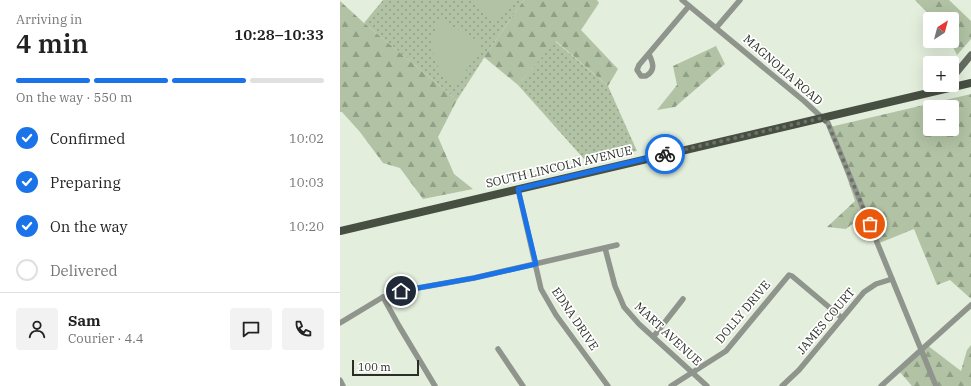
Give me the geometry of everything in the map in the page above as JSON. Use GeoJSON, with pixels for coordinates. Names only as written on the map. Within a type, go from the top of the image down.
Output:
{"type":"FeatureCollection","features":[{"type":"Feature","properties":{"kind":"main road"},"geometry":{"type":"LineString","coordinates":[[959,70],[971,55]]}},
{"type":"Feature","properties":{"kind":"main road","name":"SOUTH LINCOLN AVENUE"},"geometry":{"type":"LineString","coordinates":[[959,85],[971,83]]}},
{"type":"Feature","properties":{"kind":"main road","name":"SOUTH LINCOLN AVENUE"},"geometry":{"type":"LineString","coordinates":[[340,230],[929,92]]}},
{"type":"Feature","properties":{"kind":"street","name":"MAGNOLIA ROAD"},"geometry":{"type":"LineString","coordinates":[[682,0],[804,101],[829,126],[936,386]]}},
{"type":"Feature","properties":{"kind":"street"},"geometry":{"type":"LineString","coordinates":[[716,28],[740,0]]}},
{"type":"Feature","properties":{"kind":"street"},"geometry":{"type":"LineString","coordinates":[[649,54],[689,6]]}},
{"type":"Feature","properties":{"kind":"street","name":"EDNA DRIVE"},"geometry":{"type":"LineString","coordinates":[[518,189],[541,289],[549,305],[608,386]]}},
{"type":"Feature","properties":{"kind":"street"},"geometry":{"type":"LineString","coordinates":[[340,323],[383,297],[412,289],[474,278],[617,245]]}},
{"type":"Feature","properties":{"kind":"street","name":"MART AVENUE"},"geometry":{"type":"LineString","coordinates":[[605,248],[615,286],[624,307],[635,320],[707,386]]}},
{"type":"Feature","properties":{"kind":"street","name":"DOLLY DRIVE"},"geometry":{"type":"LineString","coordinates":[[671,386],[726,351],[790,275],[842,318]]}},
{"type":"Feature","properties":{"kind":"street","name":"JAMES COURT"},"geometry":{"type":"LineString","coordinates":[[782,386],[799,370],[857,300],[870,288],[892,279]]}},
{"type":"Feature","properties":{"kind":"street"},"geometry":{"type":"LineString","coordinates":[[383,297],[435,386]]}},
{"type":"Feature","properties":{"kind":"street"},"geometry":{"type":"LineString","coordinates":[[654,336],[683,299]]}},
{"type":"Feature","properties":{"kind":"street"},"geometry":{"type":"LineString","coordinates":[[881,386],[971,305]]}},
{"type":"Feature","properties":{"kind":"street"},"geometry":{"type":"LineString","coordinates":[[498,349],[523,386]]}},
{"type":"Feature","properties":{"kind":"street"},"geometry":{"type":"LineString","coordinates":[[340,380],[343,386]]}},
{"type":"Feature","properties":{"kind":"green space"},"geometry":{"type":"Polygon","coordinates":[[[383,0],[524,0],[491,47],[457,100],[364,23],[383,0]]]}},
{"type":"Feature","properties":{"kind":"green space"},"geometry":{"type":"Polygon","coordinates":[[[472,0],[515,0],[499,20],[493,20],[472,0]]]}},
{"type":"Feature","properties":{"kind":"green space"},"geometry":{"type":"Polygon","coordinates":[[[524,0],[597,0],[599,3],[581,30],[618,69],[608,86],[556,41],[518,85],[484,57],[524,0]]]}},
{"type":"Feature","properties":{"kind":"green space"},"geometry":{"type":"Polygon","coordinates":[[[915,0],[949,0],[971,21],[971,39],[957,55],[954,48],[959,48],[959,12],[926,12],[915,0]]]}},
{"type":"Feature","properties":{"kind":"green space"},"geometry":{"type":"Polygon","coordinates":[[[340,1],[364,23],[457,100],[438,137],[454,174],[473,189],[423,199],[400,168],[383,163],[360,132],[342,112],[340,112],[340,1]]]}},
{"type":"Feature","properties":{"kind":"green space"},"geometry":{"type":"Polygon","coordinates":[[[440,19],[480,42],[481,48],[456,85],[441,72],[434,55],[433,37],[440,19]]]}},
{"type":"Feature","properties":{"kind":"green space"},"geometry":{"type":"Polygon","coordinates":[[[555,41],[608,86],[637,151],[584,159],[518,85],[555,41]]]}},
{"type":"Feature","properties":{"kind":"green space"},"geometry":{"type":"Polygon","coordinates":[[[716,46],[725,64],[675,107],[657,110],[677,85],[673,66],[716,46]]]}},
{"type":"Feature","properties":{"kind":"green space"},"geometry":{"type":"Polygon","coordinates":[[[971,94],[971,298],[950,280],[937,285],[914,229],[877,244],[865,214],[846,229],[827,227],[855,201],[830,127],[923,105],[923,136],[959,136],[959,100],[945,100],[971,94]]]}},
{"type":"Feature","properties":{"kind":"green space"},"geometry":{"type":"Polygon","coordinates":[[[927,345],[961,371],[967,350],[971,345],[971,386],[912,386],[899,371],[927,345]]]}},
{"type":"Feature","properties":{"kind":"way so far"},"geometry":{"type":"LineString","coordinates":[[665,154],[822,118],[829,126],[870,224]]}},
{"type":"Feature","properties":{"kind":"route"},"geometry":{"type":"LineString","coordinates":[[401,291],[474,278],[536,264],[518,189],[665,154]]}}]}
